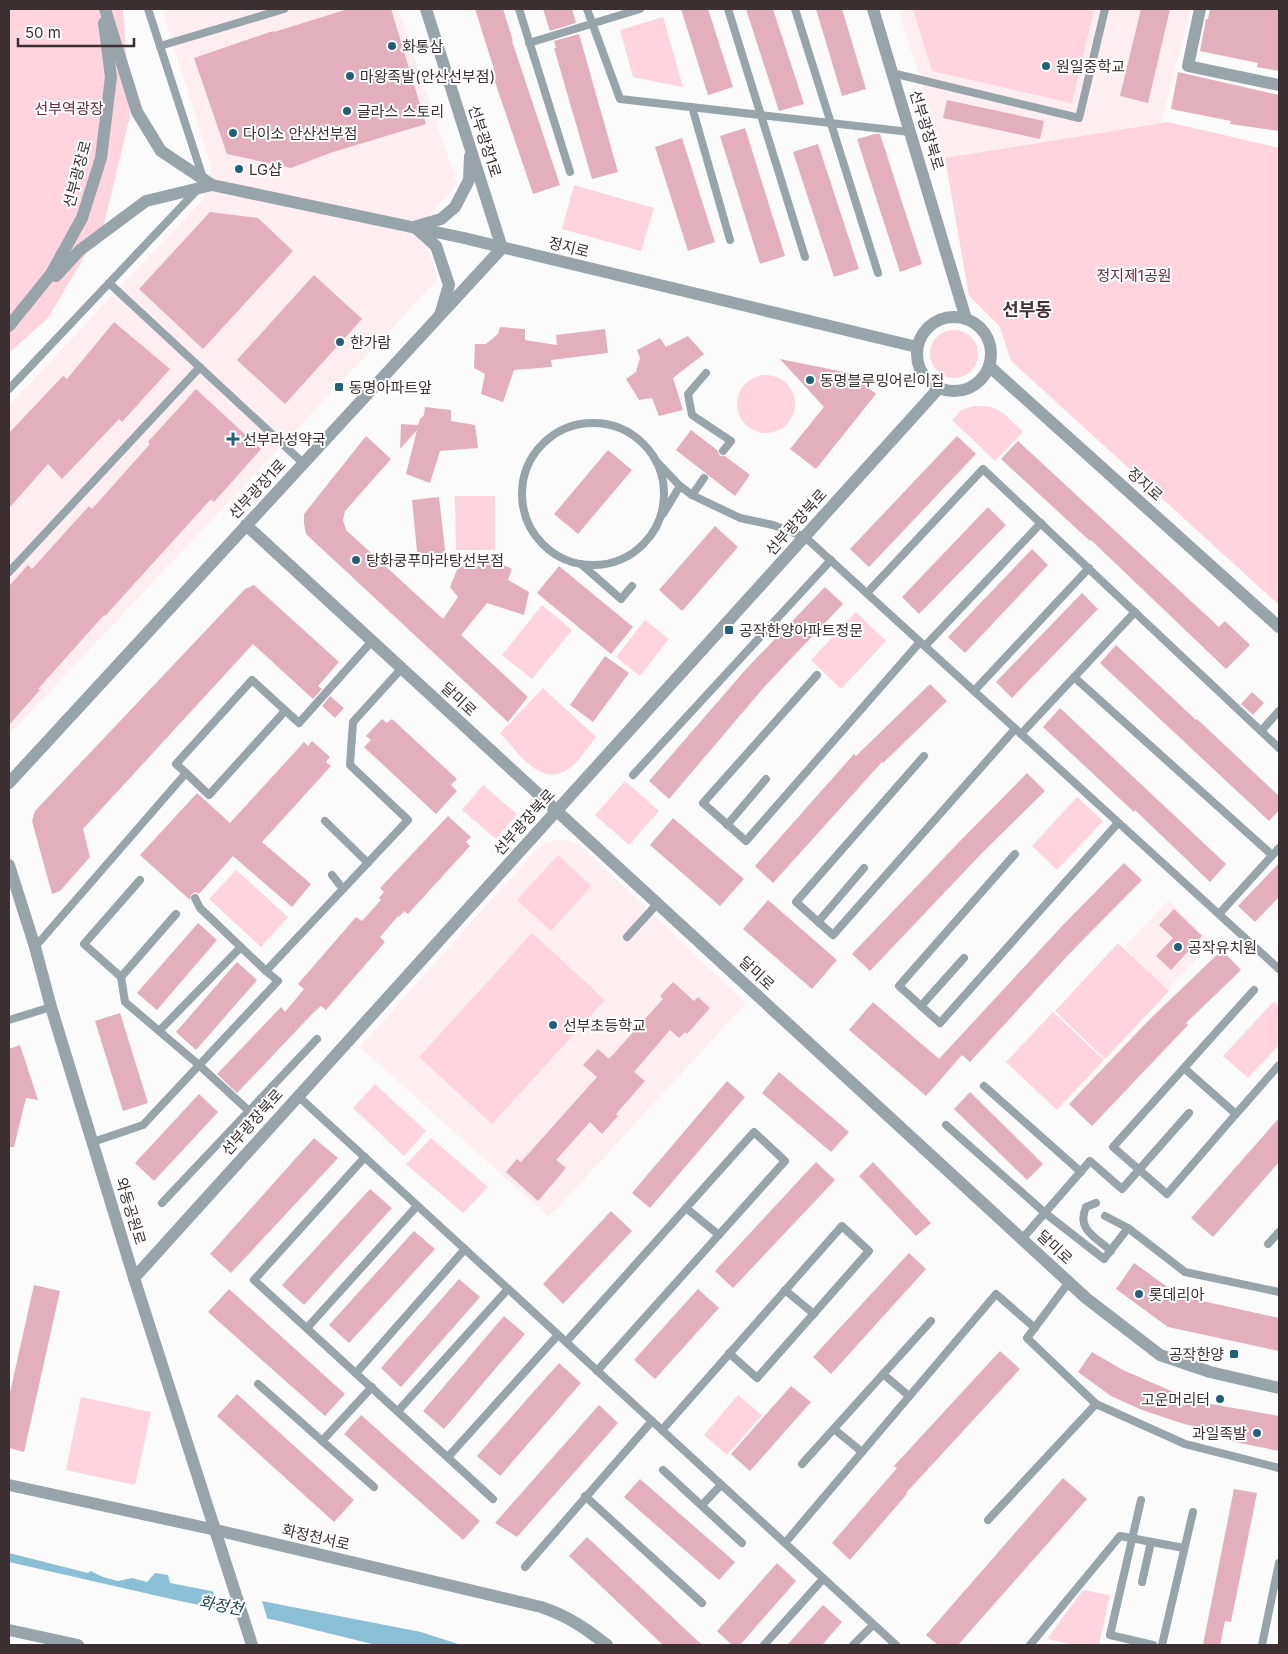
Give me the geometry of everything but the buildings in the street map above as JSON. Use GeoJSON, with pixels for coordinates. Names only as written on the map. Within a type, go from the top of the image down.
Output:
{"type":"FeatureCollection","features":[{"type":"Feature","properties":{"kind":"street"},"geometry":{"type":"LineString","coordinates":[[104,9],[137,112],[161,151],[205,184]]}},
{"type":"Feature","properties":{"kind":"street","name":"선부광장로"},"geometry":{"type":"LineString","coordinates":[[10,326],[51,274],[82,218],[101,158],[110,77],[104,9]]}},
{"type":"Feature","properties":{"kind":"street","name":"선부광장1로"},"geometry":{"type":"LineString","coordinates":[[9,783],[502,248],[426,9]]}},
{"type":"Feature","properties":{"kind":"street","name":"선부광장북로"},"geometry":{"type":"LineString","coordinates":[[873,9],[966,319]]}},
{"type":"Feature","properties":{"kind":"street"},"geometry":{"type":"LineString","coordinates":[[1200,9],[1188,66],[1279,85]]}},
{"type":"Feature","properties":{"kind":"street"},"geometry":{"type":"LineString","coordinates":[[415,227],[441,219],[455,207],[469,180],[471,149]]}},
{"type":"Feature","properties":{"kind":"street"},"geometry":{"type":"LineString","coordinates":[[10,326],[80,250],[138,206],[146,201],[205,184]]}},
{"type":"Feature","properties":{"kind":"street","name":"정지로"},"geometry":{"type":"LineString","coordinates":[[205,184],[415,227],[917,347]]}},
{"type":"Feature","properties":{"kind":"street"},"geometry":{"type":"LineString","coordinates":[[415,227],[436,246],[449,285],[440,315]]}},
{"type":"Feature","properties":{"kind":"street"},"geometry":{"type":"LineString","coordinates":[[951,317],[966,319],[979,326],[987,338],[991,352],[989,366],[981,379],[969,388],[954,391],[939,388],[926,380],[922,373],[917,359],[917,347],[925,330],[936,321],[951,317]]}},
{"type":"Feature","properties":{"kind":"street","name":"정지로"},"geometry":{"type":"LineString","coordinates":[[989,366],[1279,627]]}},
{"type":"Feature","properties":{"kind":"street","name":"선부광장북로"},"geometry":{"type":"LineString","coordinates":[[134,1278],[939,388]]}},
{"type":"Feature","properties":{"kind":"street","name":"달미로"},"geometry":{"type":"LineString","coordinates":[[246,525],[1086,1298],[1160,1355],[1210,1372],[1279,1388]]}},
{"type":"Feature","properties":{"kind":"street","name":"와동공원로"},"geometry":{"type":"LineString","coordinates":[[9,865],[134,1278],[252,1645]]}},
{"type":"Feature","properties":{"kind":"street","name":"화정천서로"},"geometry":{"type":"LineString","coordinates":[[9,1486],[216,1530],[541,1607],[562,1614],[584,1627],[606,1645]]}},
{"type":"Feature","properties":{"kind":"street"},"geometry":{"type":"LineString","coordinates":[[9,1630],[78,1645]]}},
{"type":"Feature","properties":{"kind":"lane"},"geometry":{"type":"LineString","coordinates":[[9,389],[205,184],[148,9]]}},
{"type":"Feature","properties":{"kind":"lane"},"geometry":{"type":"LineString","coordinates":[[160,46],[280,9]]}},
{"type":"Feature","properties":{"kind":"lane"},"geometry":{"type":"LineString","coordinates":[[518,9],[570,172]]}},
{"type":"Feature","properties":{"kind":"lane"},"geometry":{"type":"LineString","coordinates":[[588,9],[620,99],[910,132]]}},
{"type":"Feature","properties":{"kind":"lane"},"geometry":{"type":"LineString","coordinates":[[529,43],[640,9]]}},
{"type":"Feature","properties":{"kind":"lane"},"geometry":{"type":"LineString","coordinates":[[728,9],[805,257]]}},
{"type":"Feature","properties":{"kind":"lane"},"geometry":{"type":"LineString","coordinates":[[795,9],[878,273]]}},
{"type":"Feature","properties":{"kind":"lane"},"geometry":{"type":"LineString","coordinates":[[892,72],[1079,118],[1105,9]]}},
{"type":"Feature","properties":{"kind":"lane"},"geometry":{"type":"LineString","coordinates":[[692,107],[730,240]]}},
{"type":"Feature","properties":{"kind":"lane"},"geometry":{"type":"LineString","coordinates":[[109,283],[304,463]]}},
{"type":"Feature","properties":{"kind":"lane"},"geometry":{"type":"LineString","coordinates":[[9,572],[200,367]]}},
{"type":"Feature","properties":{"kind":"lane"},"geometry":{"type":"LineString","coordinates":[[706,373],[688,394],[692,415],[731,440],[723,451]]}},
{"type":"Feature","properties":{"kind":"lane"},"geometry":{"type":"LineString","coordinates":[[680,486],[652,534],[638,549],[621,559],[602,565],[581,564],[560,557],[543,544],[530,526],[523,505],[523,483],[530,462],[543,444],[561,431],[582,424],[604,423],[625,430],[643,443],[656,461],[680,486],[692,495],[740,518],[773,525],[805,536],[1279,969]]}},
{"type":"Feature","properties":{"kind":"lane"},"geometry":{"type":"LineString","coordinates":[[652,534],[660,517],[664,498],[663,479],[656,461]]}},
{"type":"Feature","properties":{"kind":"lane"},"geometry":{"type":"LineString","coordinates":[[867,593],[983,469],[1279,748]]}},
{"type":"Feature","properties":{"kind":"lane"},"geometry":{"type":"LineString","coordinates":[[692,495],[704,478]]}},
{"type":"Feature","properties":{"kind":"lane"},"geometry":{"type":"LineString","coordinates":[[817,675],[704,804],[746,841],[922,644],[1041,523]]}},
{"type":"Feature","properties":{"kind":"lane"},"geometry":{"type":"LineString","coordinates":[[633,775],[830,560]]}},
{"type":"Feature","properties":{"kind":"lane"},"geometry":{"type":"LineString","coordinates":[[581,564],[621,599],[632,586]]}},
{"type":"Feature","properties":{"kind":"lane"},"geometry":{"type":"LineString","coordinates":[[974,691],[1089,568]]}},
{"type":"Feature","properties":{"kind":"lane"},"geometry":{"type":"LineString","coordinates":[[924,756],[796,902],[833,935],[1018,731],[1074,677],[1135,612]]}},
{"type":"Feature","properties":{"kind":"lane"},"geometry":{"type":"LineString","coordinates":[[286,711],[210,795],[176,764],[252,680],[286,711],[299,723],[372,640]]}},
{"type":"Feature","properties":{"kind":"lane"},"geometry":{"type":"LineString","coordinates":[[266,970],[408,820],[350,765],[353,722],[402,668]]}},
{"type":"Feature","properties":{"kind":"lane"},"geometry":{"type":"LineString","coordinates":[[1074,677],[1272,856]]}},
{"type":"Feature","properties":{"kind":"lane"},"geometry":{"type":"LineString","coordinates":[[1261,731],[1279,711]]}},
{"type":"Feature","properties":{"kind":"lane"},"geometry":{"type":"LineString","coordinates":[[35,947],[186,773]]}},
{"type":"Feature","properties":{"kind":"lane"},"geometry":{"type":"LineString","coordinates":[[727,825],[766,779]]}},
{"type":"Feature","properties":{"kind":"lane"},"geometry":{"type":"LineString","coordinates":[[325,821],[368,863]]}},
{"type":"Feature","properties":{"kind":"lane"},"geometry":{"type":"LineString","coordinates":[[1015,854],[898,986],[940,1023],[1118,823]]}},
{"type":"Feature","properties":{"kind":"lane"},"geometry":{"type":"LineString","coordinates":[[1219,914],[1279,848]]}},
{"type":"Feature","properties":{"kind":"lane"},"geometry":{"type":"LineString","coordinates":[[818,922],[864,868]]}},
{"type":"Feature","properties":{"kind":"lane"},"geometry":{"type":"LineString","coordinates":[[332,875],[343,889]]}},
{"type":"Feature","properties":{"kind":"lane"},"geometry":{"type":"LineString","coordinates":[[140,880],[84,944],[121,977],[125,1002],[199,1065],[249,1111]]}},
{"type":"Feature","properties":{"kind":"lane"},"geometry":{"type":"LineString","coordinates":[[93,1142],[143,1125],[278,981],[200,908],[195,898]]}},
{"type":"Feature","properties":{"kind":"lane"},"geometry":{"type":"LineString","coordinates":[[627,936],[658,903]]}},
{"type":"Feature","properties":{"kind":"lane"},"geometry":{"type":"LineString","coordinates":[[121,977],[176,914]]}},
{"type":"Feature","properties":{"kind":"lane"},"geometry":{"type":"LineString","coordinates":[[159,1031],[241,947]]}},
{"type":"Feature","properties":{"kind":"lane"},"geometry":{"type":"LineString","coordinates":[[921,1006],[964,958]]}},
{"type":"Feature","properties":{"kind":"lane"},"geometry":{"type":"LineString","coordinates":[[1254,990],[1113,1147],[1167,1194],[1279,1065]]}},
{"type":"Feature","properties":{"kind":"lane"},"geometry":{"type":"LineString","coordinates":[[9,1020],[51,1007]]}},
{"type":"Feature","properties":{"kind":"lane"},"geometry":{"type":"LineString","coordinates":[[162,1203],[317,1039]]}},
{"type":"Feature","properties":{"kind":"lane"},"geometry":{"type":"LineString","coordinates":[[1184,1068],[1236,1114]]}},
{"type":"Feature","properties":{"kind":"lane"},"geometry":{"type":"LineString","coordinates":[[984,1086],[1081,1172]]}},
{"type":"Feature","properties":{"kind":"lane"},"geometry":{"type":"LineString","coordinates":[[298,1096],[896,1645]]}},
{"type":"Feature","properties":{"kind":"lane"},"geometry":{"type":"LineString","coordinates":[[1022,1239],[1090,1161],[1122,1189],[1188,1113]]}},
{"type":"Feature","properties":{"kind":"lane"},"geometry":{"type":"LineString","coordinates":[[946,1125],[1044,1213],[1104,1260],[1128,1228]]}},
{"type":"Feature","properties":{"kind":"lane"},"geometry":{"type":"LineString","coordinates":[[566,1342],[754,1132],[785,1161],[597,1371]]}},
{"type":"Feature","properties":{"kind":"lane"},"geometry":{"type":"LineString","coordinates":[[365,1158],[254,1280],[493,1498]]}},
{"type":"Feature","properties":{"kind":"lane"},"geometry":{"type":"LineString","coordinates":[[1096,1203],[1086,1207],[1083,1213],[1083,1224],[1086,1229],[1111,1251]]}},
{"type":"Feature","properties":{"kind":"lane"},"geometry":{"type":"LineString","coordinates":[[307,1328],[417,1206]]}},
{"type":"Feature","properties":{"kind":"lane"},"geometry":{"type":"LineString","coordinates":[[686,1208],[719,1235]]}},
{"type":"Feature","properties":{"kind":"lane"},"geometry":{"type":"LineString","coordinates":[[1105,1216],[1128,1228],[1185,1272],[1279,1292]]}},
{"type":"Feature","properties":{"kind":"lane"},"geometry":{"type":"LineString","coordinates":[[662,1430],[729,1353],[842,1226],[869,1251],[757,1378],[729,1353]]}},
{"type":"Feature","properties":{"kind":"lane"},"geometry":{"type":"LineString","coordinates":[[1268,1244],[1279,1232]]}},
{"type":"Feature","properties":{"kind":"lane"},"geometry":{"type":"LineString","coordinates":[[356,1373],[465,1249]]}},
{"type":"Feature","properties":{"kind":"lane"},"geometry":{"type":"LineString","coordinates":[[1069,1282],[1027,1338],[1096,1404],[1185,1444],[1279,1468]]}},
{"type":"Feature","properties":{"kind":"lane"},"geometry":{"type":"LineString","coordinates":[[398,1411],[508,1289]]}},
{"type":"Feature","properties":{"kind":"lane"},"geometry":{"type":"LineString","coordinates":[[785,1290],[814,1314]]}},
{"type":"Feature","properties":{"kind":"lane"},"geometry":{"type":"LineString","coordinates":[[785,1543],[996,1294],[1035,1328]]}},
{"type":"Feature","properties":{"kind":"lane"},"geometry":{"type":"LineString","coordinates":[[802,1464],[931,1321]]}},
{"type":"Feature","properties":{"kind":"lane"},"geometry":{"type":"LineString","coordinates":[[448,1457],[558,1334]]}},
{"type":"Feature","properties":{"kind":"lane"},"geometry":{"type":"LineString","coordinates":[[883,1374],[909,1396]]}},
{"type":"Feature","properties":{"kind":"lane"},"geometry":{"type":"LineString","coordinates":[[258,1384],[374,1487]]}},
{"type":"Feature","properties":{"kind":"lane"},"geometry":{"type":"LineString","coordinates":[[322,1441],[372,1387]]}},
{"type":"Feature","properties":{"kind":"lane"},"geometry":{"type":"LineString","coordinates":[[988,1520],[1096,1404]]}},
{"type":"Feature","properties":{"kind":"lane"},"geometry":{"type":"LineString","coordinates":[[525,1567],[652,1421]]}},
{"type":"Feature","properties":{"kind":"lane"},"geometry":{"type":"LineString","coordinates":[[834,1429],[862,1452]]}},
{"type":"Feature","properties":{"kind":"lane"},"geometry":{"type":"LineString","coordinates":[[663,1470],[742,1543]]}},
{"type":"Feature","properties":{"kind":"lane"},"geometry":{"type":"LineString","coordinates":[[702,1506],[721,1485]]}},
{"type":"Feature","properties":{"kind":"lane"},"geometry":{"type":"LineString","coordinates":[[585,1496],[702,1603]]}},
{"type":"Feature","properties":{"kind":"lane"},"geometry":{"type":"LineString","coordinates":[[1141,1500],[1110,1635],[1153,1645]]}},
{"type":"Feature","properties":{"kind":"lane"},"geometry":{"type":"LineString","coordinates":[[1162,1645],[1193,1512]]}},
{"type":"Feature","properties":{"kind":"lane"},"geometry":{"type":"LineString","coordinates":[[1030,1645],[1120,1536],[1184,1548]]}},
{"type":"Feature","properties":{"kind":"lane"},"geometry":{"type":"LineString","coordinates":[[1142,1582],[1152,1542]]}},
{"type":"Feature","properties":{"kind":"lane"},"geometry":{"type":"LineString","coordinates":[[1262,1645],[1279,1563]]}},
{"type":"Feature","properties":{"kind":"lane"},"geometry":{"type":"LineString","coordinates":[[764,1645],[824,1579]]}},
{"type":"Feature","properties":{"kind":"lane"},"geometry":{"type":"LineString","coordinates":[[853,1645],[873,1625]]}},
{"type":"Feature","properties":{"kind":"shaded area"},"geometry":{"type":"Polygon","coordinates":[[[162,9],[398,9],[457,184],[420,226],[438,279],[9,735],[9,405],[204,198],[211,166],[162,9]]]}},
{"type":"Feature","properties":{"kind":"shaded area","name":"원일중학교"},"geometry":{"type":"Polygon","coordinates":[[[898,9],[1191,9],[1161,123],[945,158],[898,9]]]}},
{"type":"Feature","properties":{"kind":"shaded area","name":"선부초등학교"},"geometry":{"type":"Polygon","coordinates":[[[560,839],[573,842],[585,850],[746,1003],[549,1217],[360,1047],[535,851],[545,843],[560,839]]]}},
{"type":"Feature","properties":{"kind":"shaded area"},"geometry":{"type":"Polygon","coordinates":[[[1168,901],[1212,943],[1167,990],[1124,947],[1168,901]]]}},
{"type":"Feature","properties":{"kind":"green space","name":"선부역광장"},"geometry":{"type":"Polygon","coordinates":[[[9,9],[123,9],[130,116],[104,224],[48,318],[9,353],[9,9]]]}},
{"type":"Feature","properties":{"kind":"green space"},"geometry":{"type":"Polygon","coordinates":[[[913,9],[1094,9],[1072,103],[932,71],[913,9]]]}},
{"type":"Feature","properties":{"kind":"green space"},"geometry":{"type":"Polygon","coordinates":[[[663,17],[683,87],[633,77],[620,30],[663,17]]]}},
{"type":"Feature","properties":{"kind":"green space","name":"정지제1공원"},"geometry":{"type":"Polygon","coordinates":[[[1168,122],[1279,148],[1279,605],[1011,361],[1000,327],[969,296],[945,158],[1168,122]]]}},
{"type":"Feature","properties":{"kind":"green space"},"geometry":{"type":"Polygon","coordinates":[[[574,185],[654,208],[641,251],[562,229],[574,185]]]}},
{"type":"Feature","properties":{"kind":"green space"},"geometry":{"type":"Polygon","coordinates":[[[949,330],[959,330],[971,337],[978,349],[978,359],[971,371],[959,378],[949,378],[941,374],[934,367],[930,359],[930,349],[934,341],[941,334],[949,330]]]}},
{"type":"Feature","properties":{"kind":"green space"},"geometry":{"type":"Polygon","coordinates":[[[766,375],[777,377],[790,388],[795,404],[793,415],[782,428],[766,433],[755,431],[742,420],[737,404],[739,393],[750,380],[766,375]]]}},
{"type":"Feature","properties":{"kind":"green space"},"geometry":{"type":"Polygon","coordinates":[[[974,406],[996,409],[1023,432],[995,461],[952,420],[961,410],[974,406]]]}},
{"type":"Feature","properties":{"kind":"green space"},"geometry":{"type":"Polygon","coordinates":[[[455,496],[495,496],[495,550],[456,550],[455,496]]]}},
{"type":"Feature","properties":{"kind":"green space"},"geometry":{"type":"Polygon","coordinates":[[[542,605],[572,630],[532,679],[502,655],[542,605]]]}},
{"type":"Feature","properties":{"kind":"green space"},"geometry":{"type":"Polygon","coordinates":[[[856,612],[886,641],[841,689],[811,660],[856,612]]]}},
{"type":"Feature","properties":{"kind":"green space"},"geometry":{"type":"Polygon","coordinates":[[[645,620],[669,639],[640,676],[616,657],[645,620]]]}},
{"type":"Feature","properties":{"kind":"green space"},"geometry":{"type":"Polygon","coordinates":[[[543,688],[596,737],[575,764],[560,773],[550,774],[541,772],[531,766],[500,733],[543,688]]]}},
{"type":"Feature","properties":{"kind":"green space"},"geometry":{"type":"Polygon","coordinates":[[[625,781],[659,811],[629,845],[595,815],[625,781]]]}},
{"type":"Feature","properties":{"kind":"green space"},"geometry":{"type":"Polygon","coordinates":[[[483,785],[517,814],[496,839],[462,810],[483,785]]]}},
{"type":"Feature","properties":{"kind":"green space"},"geometry":{"type":"Polygon","coordinates":[[[1077,797],[1103,821],[1057,870],[1032,846],[1077,797]]]}},
{"type":"Feature","properties":{"kind":"green space"},"geometry":{"type":"Polygon","coordinates":[[[558,855],[591,886],[551,931],[517,900],[558,855]]]}},
{"type":"Feature","properties":{"kind":"green space"},"geometry":{"type":"Polygon","coordinates":[[[236,870],[288,917],[261,947],[209,899],[236,870]]]}},
{"type":"Feature","properties":{"kind":"green space"},"geometry":{"type":"Polygon","coordinates":[[[532,933],[605,1000],[492,1124],[419,1057],[532,933]]]}},
{"type":"Feature","properties":{"kind":"green space"},"geometry":{"type":"Polygon","coordinates":[[[1118,943],[1169,991],[1105,1059],[1055,1011],[1118,943]]]}},
{"type":"Feature","properties":{"kind":"green space"},"geometry":{"type":"Polygon","coordinates":[[[1274,1001],[1279,1007],[1279,1045],[1248,1078],[1223,1056],[1274,1001]]]}},
{"type":"Feature","properties":{"kind":"green space"},"geometry":{"type":"Polygon","coordinates":[[[1053,1012],[1104,1060],[1057,1110],[1006,1062],[1053,1012]]]}},
{"type":"Feature","properties":{"kind":"green space"},"geometry":{"type":"Polygon","coordinates":[[[375,1084],[426,1131],[404,1156],[353,1108],[375,1084]]]}},
{"type":"Feature","properties":{"kind":"green space"},"geometry":{"type":"Polygon","coordinates":[[[431,1138],[488,1187],[463,1213],[406,1164],[431,1138]]]}},
{"type":"Feature","properties":{"kind":"green space"},"geometry":{"type":"Polygon","coordinates":[[[738,1395],[762,1415],[727,1455],[704,1435],[738,1395]]]}},
{"type":"Feature","properties":{"kind":"green space"},"geometry":{"type":"Polygon","coordinates":[[[81,1397],[151,1412],[135,1485],[66,1470],[81,1397]]]}},
{"type":"Feature","properties":{"kind":"green space"},"geometry":{"type":"Polygon","coordinates":[[[1083,1590],[1110,1595],[1099,1645],[1075,1645],[1047,1639],[1083,1590]]]}},
{"type":"Feature","properties":{"kind":"water","name":"화정천"},"geometry":{"type":"Polygon","coordinates":[[[9,1553],[88,1573],[91,1571],[118,1581],[132,1578],[147,1582],[155,1573],[168,1575],[170,1583],[421,1632],[461,1645],[376,1645],[275,1620],[180,1601],[9,1562],[9,1553]]]}},
{"type":"Feature","properties":{"kind":"pier"},"geometry":{"type":"Polygon","coordinates":[[[212,1588],[261,1598],[268,1621],[219,1611],[212,1588]]]}},
{"type":"Feature","properties":{"kind":"place","name":"화통삼"},"geometry":{"type":"Point","coordinates":[392,46]}},
{"type":"Feature","properties":{"kind":"place","name":"원일중학교"},"geometry":{"type":"Point","coordinates":[1046,66]}},
{"type":"Feature","properties":{"kind":"place","name":"마왕족발(안산선부점)"},"geometry":{"type":"Point","coordinates":[350,76]}},
{"type":"Feature","properties":{"kind":"place","name":"글라스 스토리"},"geometry":{"type":"Point","coordinates":[347,111]}},
{"type":"Feature","properties":{"kind":"place","name":"다이소 안산선부점"},"geometry":{"type":"Point","coordinates":[233,133]}},
{"type":"Feature","properties":{"kind":"place","name":"LG샵"},"geometry":{"type":"Point","coordinates":[239,169]}},
{"type":"Feature","properties":{"kind":"place","name":"한가람"},"geometry":{"type":"Point","coordinates":[340,342]}},
{"type":"Feature","properties":{"kind":"place","name":"동명블루밍어린이집"},"geometry":{"type":"Point","coordinates":[810,380]}},
{"type":"Feature","properties":{"kind":"place","name":"동명아파트앞"},"geometry":{"type":"Point","coordinates":[339,387]}},
{"type":"Feature","properties":{"kind":"place","name":"선부라성약국"},"geometry":{"type":"Point","coordinates":[233,439]}},
{"type":"Feature","properties":{"kind":"place","name":"탕화쿵푸마라탕선부점"},"geometry":{"type":"Point","coordinates":[356,560]}},
{"type":"Feature","properties":{"kind":"place","name":"공작한양아파트정문"},"geometry":{"type":"Point","coordinates":[729,630]}},
{"type":"Feature","properties":{"kind":"place","name":"공작유치원"},"geometry":{"type":"Point","coordinates":[1178,947]}},
{"type":"Feature","properties":{"kind":"place","name":"선부초등학교"},"geometry":{"type":"Point","coordinates":[553,1025]}},
{"type":"Feature","properties":{"kind":"place","name":"롯데리아"},"geometry":{"type":"Point","coordinates":[1139,1294]}},
{"type":"Feature","properties":{"kind":"place","name":"공작한양"},"geometry":{"type":"Point","coordinates":[1234,1354]}},
{"type":"Feature","properties":{"kind":"place","name":"고운머리터"},"geometry":{"type":"Point","coordinates":[1220,1399]}},
{"type":"Feature","properties":{"kind":"place","name":"과일족발"},"geometry":{"type":"Point","coordinates":[1257,1433]}},
{"type":"Feature","properties":{"kind":"district","name":"선부동"},"geometry":{"type":"Point","coordinates":[1027,309]}}]}
